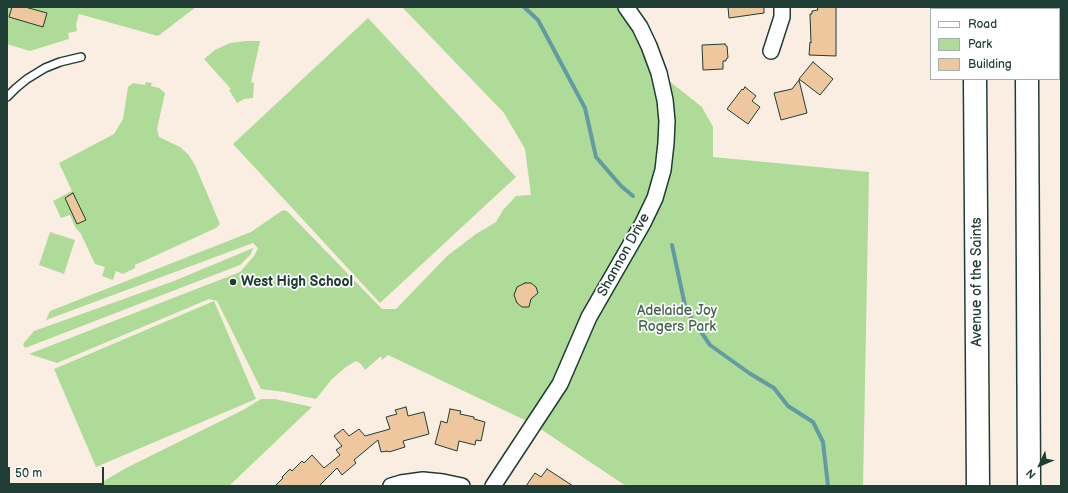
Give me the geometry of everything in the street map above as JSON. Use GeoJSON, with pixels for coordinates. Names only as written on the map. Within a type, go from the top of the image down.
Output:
{"type":"FeatureCollection","features":[{"type":"Feature","properties":{"kind":"highway","name":"Avenue of the Saints"},"geometry":{"type":"LineString","coordinates":[[975,80],[978,486]]}},
{"type":"Feature","properties":{"kind":"highway"},"geometry":{"type":"LineString","coordinates":[[1027,80],[1029,486]]}},
{"type":"Feature","properties":{"kind":"street","name":"Shannon Drive"},"geometry":{"type":"LineString","coordinates":[[493,486],[560,384],[589,317],[643,224],[655,198],[662,170],[666,143],[665,100],[659,73],[649,46],[640,27],[626,7]]}},
{"type":"Feature","properties":{"kind":"street"},"geometry":{"type":"LineString","coordinates":[[771,51],[782,17],[782,7]]}},
{"type":"Feature","properties":{"kind":"street"},"geometry":{"type":"LineString","coordinates":[[391,486],[422,480],[462,486]]}},
{"type":"Feature","properties":{"kind":"lane"},"geometry":{"type":"LineString","coordinates":[[7,98],[27,79],[45,68],[60,62],[81,57]]}},
{"type":"Feature","properties":{"kind":"green space"},"geometry":{"type":"Polygon","coordinates":[[[7,7],[196,7],[158,36],[79,14],[76,24],[77,31],[68,33],[69,39],[30,51],[7,44],[7,7]]]}},
{"type":"Feature","properties":{"kind":"green space","name":"Adelaide Joy Rogers Park"},"geometry":{"type":"Polygon","coordinates":[[[402,7],[626,7],[659,73],[702,107],[713,127],[713,157],[869,172],[863,486],[626,486],[533,424],[388,355],[382,360],[381,356],[365,370],[361,364],[356,361],[346,367],[332,379],[316,399],[261,389],[217,301],[209,299],[57,363],[29,354],[240,272],[254,256],[258,248],[253,243],[46,320],[50,311],[251,232],[283,210],[287,211],[382,309],[396,309],[447,256],[476,234],[496,222],[503,210],[516,196],[531,195],[525,149],[504,113],[402,7]]]}},
{"type":"Feature","properties":{"kind":"green space"},"geometry":{"type":"Polygon","coordinates":[[[368,18],[516,177],[380,303],[233,144],[368,18]]]}},
{"type":"Feature","properties":{"kind":"green space"},"geometry":{"type":"Polygon","coordinates":[[[260,41],[251,82],[254,83],[253,98],[244,99],[237,103],[229,90],[231,89],[204,59],[215,50],[230,43],[260,41]]]}},
{"type":"Feature","properties":{"kind":"green space"},"geometry":{"type":"Polygon","coordinates":[[[146,82],[152,83],[151,86],[159,88],[165,93],[157,129],[159,137],[180,147],[188,154],[195,165],[220,224],[216,228],[135,265],[135,268],[123,274],[116,271],[113,280],[102,276],[105,267],[95,264],[70,215],[61,218],[53,201],[72,191],[59,163],[114,134],[123,119],[128,87],[133,83],[145,85],[146,82]]]}},
{"type":"Feature","properties":{"kind":"green space"},"geometry":{"type":"Polygon","coordinates":[[[50,232],[75,240],[64,274],[39,265],[50,232]]]}},
{"type":"Feature","properties":{"kind":"green space"},"geometry":{"type":"Polygon","coordinates":[[[253,248],[251,254],[240,265],[25,348],[23,344],[34,331],[174,281],[253,248]]]}},
{"type":"Feature","properties":{"kind":"green space"},"geometry":{"type":"Polygon","coordinates":[[[214,301],[256,399],[96,467],[54,369],[214,301]]]}},
{"type":"Feature","properties":{"kind":"green space"},"geometry":{"type":"Polygon","coordinates":[[[261,399],[275,399],[312,407],[229,486],[99,486],[104,481],[126,468],[243,410],[261,399]]]}},
{"type":"Feature","properties":{"kind":"building"},"geometry":{"type":"Polygon","coordinates":[[[12,7],[25,7],[47,13],[43,27],[9,17],[12,7]]]}},
{"type":"Feature","properties":{"kind":"building"},"geometry":{"type":"Polygon","coordinates":[[[728,7],[764,7],[764,13],[729,18],[728,7]]]}},
{"type":"Feature","properties":{"kind":"building"},"geometry":{"type":"Polygon","coordinates":[[[817,7],[836,7],[836,56],[809,55],[810,42],[811,43],[810,14],[812,14],[812,11],[818,10],[817,7]]]}},
{"type":"Feature","properties":{"kind":"building"},"geometry":{"type":"Polygon","coordinates":[[[725,44],[727,46],[728,58],[726,61],[723,61],[723,69],[703,70],[702,45],[725,44]]]}},
{"type":"Feature","properties":{"kind":"building"},"geometry":{"type":"Polygon","coordinates":[[[813,62],[833,79],[820,95],[799,79],[813,62]]]}},
{"type":"Feature","properties":{"kind":"building"},"geometry":{"type":"Polygon","coordinates":[[[799,80],[807,113],[781,120],[774,93],[792,89],[799,80]]]}},
{"type":"Feature","properties":{"kind":"building"},"geometry":{"type":"Polygon","coordinates":[[[745,87],[756,96],[752,101],[760,107],[748,124],[727,109],[745,87]]]}},
{"type":"Feature","properties":{"kind":"building"},"geometry":{"type":"Polygon","coordinates":[[[73,193],[86,220],[77,224],[65,198],[73,193]]]}},
{"type":"Feature","properties":{"kind":"building"},"geometry":{"type":"Polygon","coordinates":[[[525,283],[531,283],[536,287],[538,293],[531,299],[529,307],[522,307],[517,303],[514,295],[517,287],[525,283]]]}},
{"type":"Feature","properties":{"kind":"building"},"geometry":{"type":"Polygon","coordinates":[[[406,407],[408,416],[424,412],[429,434],[403,441],[405,447],[389,452],[381,452],[378,440],[354,460],[356,463],[342,475],[337,468],[319,486],[275,486],[290,469],[292,471],[302,461],[304,463],[312,455],[324,468],[340,455],[336,450],[342,446],[334,436],[343,429],[349,436],[359,429],[365,436],[390,429],[386,417],[397,414],[395,410],[406,407]]]}},
{"type":"Feature","properties":{"kind":"building"},"geometry":{"type":"Polygon","coordinates":[[[450,409],[461,411],[460,414],[474,417],[474,419],[485,422],[481,441],[476,440],[475,445],[459,441],[457,451],[435,444],[441,421],[447,423],[450,409]]]}},
{"type":"Feature","properties":{"kind":"building"},"geometry":{"type":"Polygon","coordinates":[[[547,469],[573,486],[526,486],[535,473],[541,477],[547,469]]]}},
{"type":"Feature","properties":{"kind":"waterway"},"geometry":{"type":"LineString","coordinates":[[524,7],[538,20],[585,108],[596,157],[621,186],[633,196]]}},
{"type":"Feature","properties":{"kind":"waterway"},"geometry":{"type":"LineString","coordinates":[[672,245],[686,310],[710,345],[749,373],[774,388],[788,406],[813,422],[823,442],[828,486]]}},
{"type":"Feature","properties":{"kind":"place","name":"West High School"},"geometry":{"type":"Point","coordinates":[233,282]}}]}
